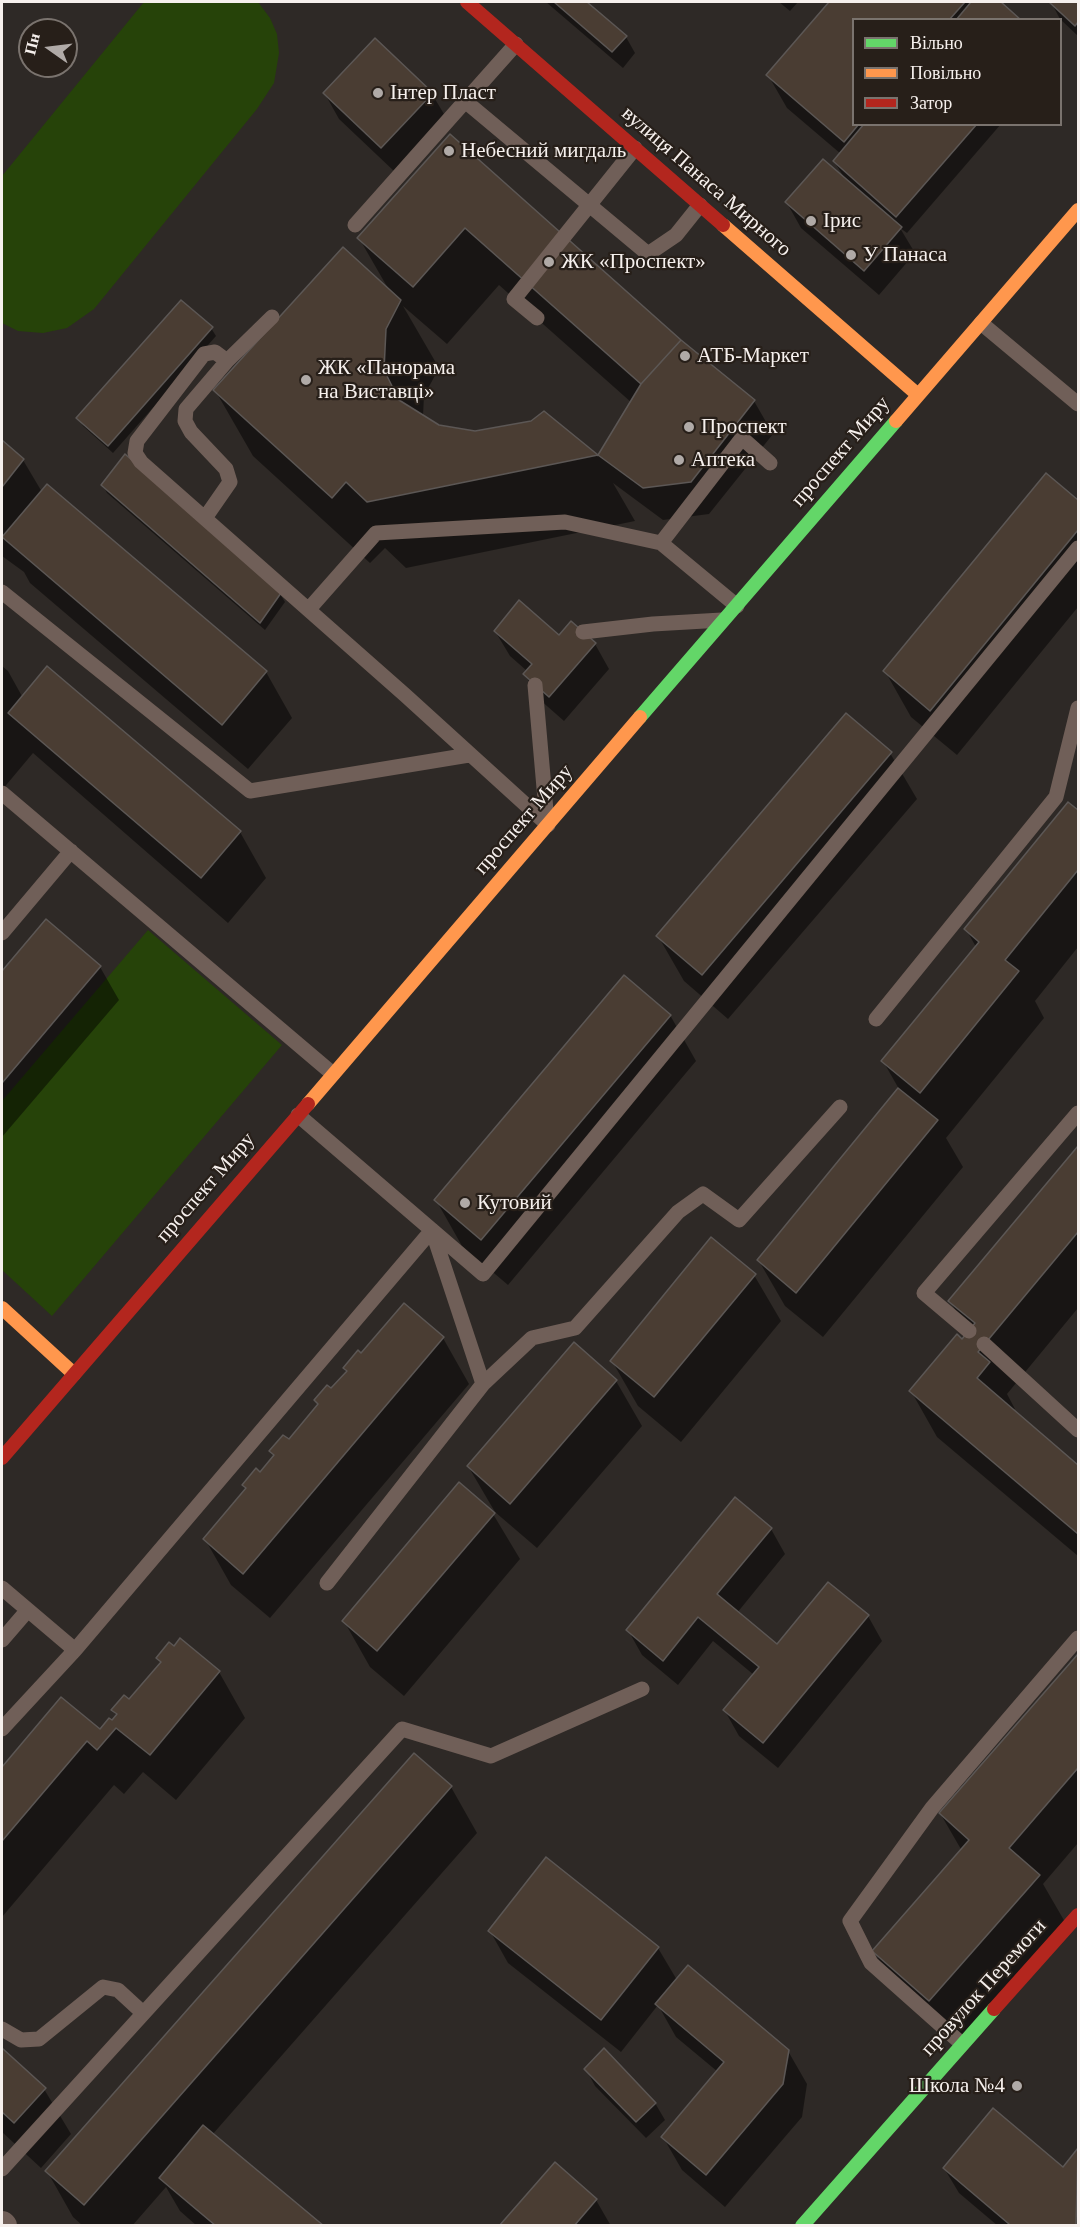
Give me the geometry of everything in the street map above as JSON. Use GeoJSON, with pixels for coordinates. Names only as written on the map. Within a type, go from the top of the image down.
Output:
{"type":"FeatureCollection","features":[{"type":"Feature","properties":{"kind":"main road","name":"вулиця Панаса Мирного"},"geometry":{"type":"LineString","coordinates":[[467,2],[918,395]]}},
{"type":"Feature","properties":{"kind":"main road","name":"проспект Миру"},"geometry":{"type":"LineString","coordinates":[[2,1458],[1078,210]]}},
{"type":"Feature","properties":{"kind":"main road"},"geometry":{"type":"LineString","coordinates":[[2,1308],[74,1374]]}},
{"type":"Feature","properties":{"kind":"main road","name":"провулок Перемоги"},"geometry":{"type":"LineString","coordinates":[[802,2226],[1078,1915]]}},
{"type":"Feature","properties":{"kind":"lane"},"geometry":{"type":"LineString","coordinates":[[354,225],[516,44]]}},
{"type":"Feature","properties":{"kind":"lane"},"geometry":{"type":"LineString","coordinates":[[465,101],[648,254],[676,235],[700,205]]}},
{"type":"Feature","properties":{"kind":"lane"},"geometry":{"type":"LineString","coordinates":[[537,318],[514,299],[635,148]]}},
{"type":"Feature","properties":{"kind":"lane"},"geometry":{"type":"LineString","coordinates":[[205,518],[230,482],[226,469],[191,432],[185,421],[186,410],[227,361],[272,317]]}},
{"type":"Feature","properties":{"kind":"lane"},"geometry":{"type":"LineString","coordinates":[[981,323],[1078,404]]}},
{"type":"Feature","properties":{"kind":"lane"},"geometry":{"type":"LineString","coordinates":[[227,361],[215,352],[204,354],[137,441],[135,453],[141,462],[309,609],[548,825]]}},
{"type":"Feature","properties":{"kind":"lane"},"geometry":{"type":"LineString","coordinates":[[661,543],[742,438],[770,463]]}},
{"type":"Feature","properties":{"kind":"lane"},"geometry":{"type":"LineString","coordinates":[[309,609],[376,533],[565,522],[661,543],[737,606]]}},
{"type":"Feature","properties":{"kind":"lane"},"geometry":{"type":"LineString","coordinates":[[298,1115],[483,1274],[1078,548]]}},
{"type":"Feature","properties":{"kind":"lane"},"geometry":{"type":"LineString","coordinates":[[2,592],[250,791],[469,755]]}},
{"type":"Feature","properties":{"kind":"lane"},"geometry":{"type":"LineString","coordinates":[[583,632],[653,624],[725,620]]}},
{"type":"Feature","properties":{"kind":"lane"},"geometry":{"type":"LineString","coordinates":[[535,685],[548,825]]}},
{"type":"Feature","properties":{"kind":"lane"},"geometry":{"type":"LineString","coordinates":[[876,1019],[1056,797],[1078,708]]}},
{"type":"Feature","properties":{"kind":"lane"},"geometry":{"type":"LineString","coordinates":[[2,793],[333,1074]]}},
{"type":"Feature","properties":{"kind":"lane"},"geometry":{"type":"LineString","coordinates":[[2,933],[71,851]]}},
{"type":"Feature","properties":{"kind":"lane"},"geometry":{"type":"LineString","coordinates":[[327,1583],[483,1384],[532,1338],[575,1328],[678,1212],[703,1194],[739,1220],[840,1107]]}},
{"type":"Feature","properties":{"kind":"lane"},"geometry":{"type":"LineString","coordinates":[[969,1331],[924,1293],[1078,1113]]}},
{"type":"Feature","properties":{"kind":"lane"},"geometry":{"type":"LineString","coordinates":[[432,1230],[483,1384]]}},
{"type":"Feature","properties":{"kind":"lane"},"geometry":{"type":"LineString","coordinates":[[2,1729],[75,1650],[432,1230]]}},
{"type":"Feature","properties":{"kind":"lane"},"geometry":{"type":"LineString","coordinates":[[984,1344],[1078,1430]]}},
{"type":"Feature","properties":{"kind":"lane"},"geometry":{"type":"LineString","coordinates":[[2,1588],[75,1650]]}},
{"type":"Feature","properties":{"kind":"lane"},"geometry":{"type":"LineString","coordinates":[[2,1640],[27,1611]]}},
{"type":"Feature","properties":{"kind":"lane"},"geometry":{"type":"LineString","coordinates":[[962,2044],[871,1963],[850,1921],[932,1808],[1078,1638]]}},
{"type":"Feature","properties":{"kind":"lane"},"geometry":{"type":"LineString","coordinates":[[2,2169],[402,1729],[491,1756],[642,1689]]}},
{"type":"Feature","properties":{"kind":"lane"},"geometry":{"type":"LineString","coordinates":[[2,2029],[21,2040],[39,2039],[104,1987],[118,1990],[143,2013]]}},
{"type":"Feature","properties":{"kind":"green space"},"geometry":{"type":"Polygon","coordinates":[[[144,2],[258,2],[270,18],[277,34],[279,53],[274,83],[257,109],[94,309],[67,328],[43,333],[18,331],[2,323],[2,176],[144,2]]]}},
{"type":"Feature","properties":{"kind":"green space"},"geometry":{"type":"Polygon","coordinates":[[[148,930],[282,1045],[52,1316],[2,1270],[2,1101],[148,930]]]}},
{"type":"Feature","properties":{"kind":"building"},"geometry":{"type":"Polygon","coordinates":[[[554,2],[587,2],[627,36],[612,52],[554,2]]]}},
{"type":"Feature","properties":{"kind":"building"},"geometry":{"type":"Polygon","coordinates":[[[829,2],[965,2],[951,18],[852,18],[852,126],[857,126],[844,142],[766,75],[829,2]]]}},
{"type":"Feature","properties":{"kind":"building"},"geometry":{"type":"Polygon","coordinates":[[[971,2],[1001,2],[1019,18],[958,18],[971,2]]]}},
{"type":"Feature","properties":{"kind":"building"},"geometry":{"type":"Polygon","coordinates":[[[1049,2],[1078,2],[1078,22],[1075,26],[1049,2]]]}},
{"type":"Feature","properties":{"kind":"building","name":"Інтер Пласт"},"geometry":{"type":"Polygon","coordinates":[[[375,38],[433,93],[381,148],[323,93],[375,38]]]}},
{"type":"Feature","properties":{"kind":"building"},"geometry":{"type":"Polygon","coordinates":[[[862,126],[975,126],[896,217],[833,161],[862,126]]]}},
{"type":"Feature","properties":{"kind":"building","name":"ЖК «Проспект»"},"geometry":{"type":"Polygon","coordinates":[[[450,134],[681,340],[641,384],[465,228],[413,287],[357,238],[450,134]]]}},
{"type":"Feature","properties":{"kind":"building"},"geometry":{"type":"Polygon","coordinates":[[[823,159],[902,227],[864,271],[785,202],[823,159]]]}},
{"type":"Feature","properties":{"kind":"building","name":"ЖК «Панорама на Виставці»"},"geometry":{"type":"Polygon","coordinates":[[[343,247],[401,300],[386,329],[384,370],[399,400],[439,425],[475,431],[531,421],[544,411],[598,455],[367,502],[346,482],[332,498],[213,390],[343,247]]]}},
{"type":"Feature","properties":{"kind":"building"},"geometry":{"type":"Polygon","coordinates":[[[181,300],[213,327],[108,446],[76,418],[181,300]]]}},
{"type":"Feature","properties":{"kind":"building"},"geometry":{"type":"Polygon","coordinates":[[[681,340],[755,400],[691,482],[643,488],[598,455],[641,384],[681,340]]]}},
{"type":"Feature","properties":{"kind":"building"},"geometry":{"type":"Polygon","coordinates":[[[2,440],[24,459],[2,487],[2,440]]]}},
{"type":"Feature","properties":{"kind":"building"},"geometry":{"type":"Polygon","coordinates":[[[125,454],[281,593],[260,623],[101,485],[125,454]]]}},
{"type":"Feature","properties":{"kind":"building"},"geometry":{"type":"Polygon","coordinates":[[[1046,473],[1078,500],[1078,530],[930,711],[883,671],[1046,473]]]}},
{"type":"Feature","properties":{"kind":"building"},"geometry":{"type":"Polygon","coordinates":[[[47,484],[267,671],[222,725],[2,537],[47,484]]]}},
{"type":"Feature","properties":{"kind":"building"},"geometry":{"type":"Polygon","coordinates":[[[519,600],[559,635],[571,621],[596,643],[549,697],[523,674],[532,664],[494,631],[519,600]]]}},
{"type":"Feature","properties":{"kind":"building"},"geometry":{"type":"Polygon","coordinates":[[[47,666],[241,831],[201,878],[8,713],[47,666]]]}},
{"type":"Feature","properties":{"kind":"building"},"geometry":{"type":"Polygon","coordinates":[[[846,713],[892,752],[702,975],[656,936],[846,713]]]}},
{"type":"Feature","properties":{"kind":"building"},"geometry":{"type":"Polygon","coordinates":[[[1068,802],[1078,810],[1078,870],[1005,960],[1019,971],[920,1093],[881,1061],[979,942],[964,929],[1068,802]]]}},
{"type":"Feature","properties":{"kind":"building"},"geometry":{"type":"Polygon","coordinates":[[[46,919],[101,966],[2,1083],[2,971],[46,919]]]}},
{"type":"Feature","properties":{"kind":"building"},"geometry":{"type":"Polygon","coordinates":[[[624,975],[671,1015],[481,1240],[434,1200],[624,975]]]}},
{"type":"Feature","properties":{"kind":"building"},"geometry":{"type":"Polygon","coordinates":[[[898,1088],[938,1120],[796,1293],[757,1260],[898,1088]]]}},
{"type":"Feature","properties":{"kind":"building"},"geometry":{"type":"Polygon","coordinates":[[[1078,1146],[1078,1232],[978,1352],[990,1362],[977,1378],[1078,1465],[1078,1534],[909,1391],[957,1334],[962,1339],[975,1323],[948,1301],[1078,1146]]]}},
{"type":"Feature","properties":{"kind":"building"},"geometry":{"type":"Polygon","coordinates":[[[711,1237],[756,1274],[654,1397],[610,1361],[711,1237]]]}},
{"type":"Feature","properties":{"kind":"building"},"geometry":{"type":"Polygon","coordinates":[[[404,1303],[444,1337],[243,1574],[203,1539],[246,1488],[242,1485],[256,1468],[260,1472],[274,1455],[269,1451],[283,1435],[289,1439],[318,1404],[314,1400],[327,1385],[331,1388],[347,1371],[343,1368],[358,1350],[361,1353],[404,1303]]]}},
{"type":"Feature","properties":{"kind":"building"},"geometry":{"type":"Polygon","coordinates":[[[574,1342],[617,1380],[510,1504],[467,1466],[574,1342]]]}},
{"type":"Feature","properties":{"kind":"building"},"geometry":{"type":"Polygon","coordinates":[[[459,1482],[495,1513],[377,1651],[342,1621],[459,1482]]]}},
{"type":"Feature","properties":{"kind":"building"},"geometry":{"type":"Polygon","coordinates":[[[735,1497],[772,1528],[717,1594],[777,1644],[828,1582],[869,1615],[763,1743],[723,1710],[759,1667],[698,1617],[663,1661],[626,1630],[735,1497]]]}},
{"type":"Feature","properties":{"kind":"building"},"geometry":{"type":"Polygon","coordinates":[[[180,1638],[220,1671],[150,1755],[116,1728],[97,1750],[87,1741],[2,1841],[2,1767],[61,1697],[100,1729],[109,1718],[112,1720],[117,1714],[111,1710],[124,1695],[129,1699],[161,1662],[156,1658],[169,1642],[174,1646],[180,1638]]]}},
{"type":"Feature","properties":{"kind":"building"},"geometry":{"type":"Polygon","coordinates":[[[1078,1654],[1078,1768],[1009,1848],[1040,1875],[929,2001],[872,1951],[969,1840],[939,1813],[1078,1654]]]}},
{"type":"Feature","properties":{"kind":"building"},"geometry":{"type":"Polygon","coordinates":[[[414,1753],[452,1786],[84,2205],[45,2171],[414,1753]]]}},
{"type":"Feature","properties":{"kind":"building"},"geometry":{"type":"Polygon","coordinates":[[[546,1857],[659,1947],[601,2020],[488,1931],[546,1857]]]}},
{"type":"Feature","properties":{"kind":"building"},"geometry":{"type":"Polygon","coordinates":[[[688,1965],[789,2050],[783,2084],[706,2175],[661,2137],[724,2062],[655,2004],[688,1965]]]}},
{"type":"Feature","properties":{"kind":"building"},"geometry":{"type":"Polygon","coordinates":[[[2,2048],[46,2088],[14,2123],[2,2112],[2,2048]]]}},
{"type":"Feature","properties":{"kind":"building"},"geometry":{"type":"Polygon","coordinates":[[[604,2048],[656,2103],[636,2122],[584,2069],[604,2048]]]}},
{"type":"Feature","properties":{"kind":"building"},"geometry":{"type":"Polygon","coordinates":[[[993,2108],[1063,2167],[1078,2148],[1076,2226],[1008,2226],[1009,2224],[943,2168],[993,2108]]]}},
{"type":"Feature","properties":{"kind":"building"},"geometry":{"type":"Polygon","coordinates":[[[203,2125],[324,2226],[216,2226],[159,2178],[203,2125]]]}},
{"type":"Feature","properties":{"kind":"building"},"geometry":{"type":"Polygon","coordinates":[[[555,2162],[597,2199],[574,2226],[499,2226],[555,2162]]]}},
{"type":"Feature","properties":{"kind":"traffic: fast"},"geometry":{"type":"LineString","coordinates":[[640,717],[896,421]]}},
{"type":"Feature","properties":{"kind":"traffic: fast"},"geometry":{"type":"LineString","coordinates":[[802,2226],[994,2009]]}},
{"type":"Feature","properties":{"kind":"traffic: slow"},"geometry":{"type":"LineString","coordinates":[[896,421],[1078,210]]}},
{"type":"Feature","properties":{"kind":"traffic: slow"},"geometry":{"type":"LineString","coordinates":[[723,225],[918,395]]}},
{"type":"Feature","properties":{"kind":"traffic: slow"},"geometry":{"type":"LineString","coordinates":[[308,1104],[640,717]]}},
{"type":"Feature","properties":{"kind":"traffic: slow"},"geometry":{"type":"LineString","coordinates":[[2,1308],[74,1374]]}},
{"type":"Feature","properties":{"kind":"traffic: jam"},"geometry":{"type":"LineString","coordinates":[[467,2],[723,225]]}},
{"type":"Feature","properties":{"kind":"traffic: jam"},"geometry":{"type":"LineString","coordinates":[[2,1458],[308,1104]]}},
{"type":"Feature","properties":{"kind":"traffic: jam"},"geometry":{"type":"LineString","coordinates":[[994,2009],[1078,1915]]}},
{"type":"Feature","properties":{"kind":"place","name":"Інтер Пласт"},"geometry":{"type":"Point","coordinates":[378,93]}},
{"type":"Feature","properties":{"kind":"place","name":"Небесний мигдаль"},"geometry":{"type":"Point","coordinates":[449,151]}},
{"type":"Feature","properties":{"kind":"place","name":"Ірис"},"geometry":{"type":"Point","coordinates":[811,221]}},
{"type":"Feature","properties":{"kind":"place","name":"У Панаса"},"geometry":{"type":"Point","coordinates":[851,255]}},
{"type":"Feature","properties":{"kind":"place","name":"ЖК «Проспект»"},"geometry":{"type":"Point","coordinates":[549,262]}},
{"type":"Feature","properties":{"kind":"place","name":"АТБ-Маркет"},"geometry":{"type":"Point","coordinates":[685,356]}},
{"type":"Feature","properties":{"kind":"place","name":"ЖК «Панорама на Виставці»"},"geometry":{"type":"Point","coordinates":[306,380]}},
{"type":"Feature","properties":{"kind":"place","name":"Проспект"},"geometry":{"type":"Point","coordinates":[689,427]}},
{"type":"Feature","properties":{"kind":"place","name":"Аптека"},"geometry":{"type":"Point","coordinates":[679,460]}},
{"type":"Feature","properties":{"kind":"place","name":"Кутовий"},"geometry":{"type":"Point","coordinates":[465,1203]}},
{"type":"Feature","properties":{"kind":"place","name":"Школа №4"},"geometry":{"type":"Point","coordinates":[1017,2086]}}]}
